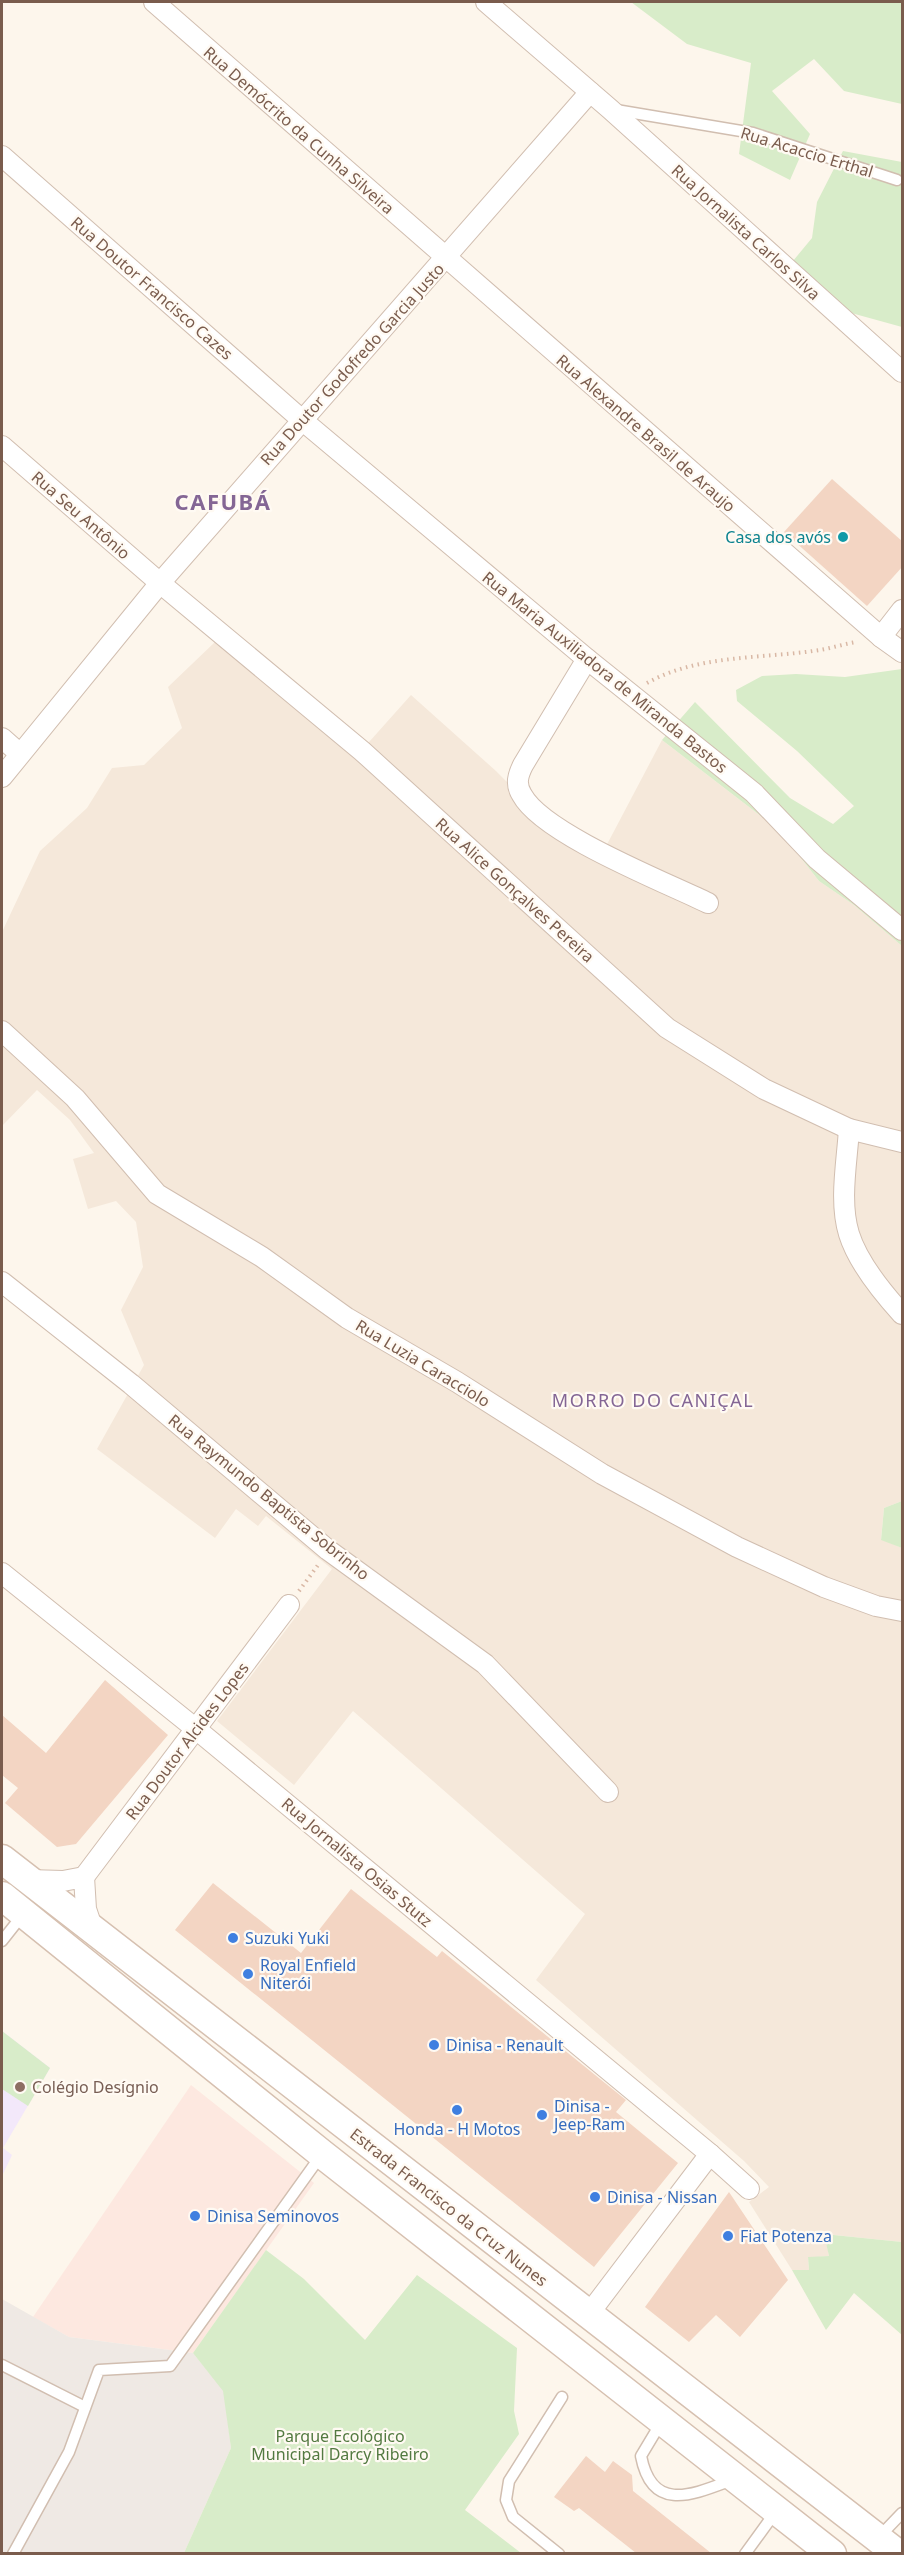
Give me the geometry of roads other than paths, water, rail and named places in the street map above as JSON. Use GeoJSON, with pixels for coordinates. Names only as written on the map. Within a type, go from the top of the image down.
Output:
{"type":"FeatureCollection","features":[{"type":"Feature","properties":{"kind":"main road","name":"Estrada Francisco da Cruz Nunes"},"geometry":{"type":"LineString","coordinates":[[2,1859],[94,1933],[888,2546]]}},
{"type":"Feature","properties":{"kind":"main road"},"geometry":{"type":"LineString","coordinates":[[17,1916],[832,2553]]}},
{"type":"Feature","properties":{"kind":"street","name":"Rua Demócrito da Cunha Silveira"},"geometry":{"type":"LineString","coordinates":[[154,2],[445,259]]}},
{"type":"Feature","properties":{"kind":"street","name":"Rua Jornalista Carlos Silva"},"geometry":{"type":"LineString","coordinates":[[486,2],[610,109],[903,372]]}},
{"type":"Feature","properties":{"kind":"street","name":"Rua Doutor Godofredo Garcia Justo"},"geometry":{"type":"LineString","coordinates":[[2,777],[160,583],[590,92]]}},
{"type":"Feature","properties":{"kind":"street","name":"Rua Doutor Francisco Cazes"},"geometry":{"type":"LineString","coordinates":[[2,156],[302,420]]}},
{"type":"Feature","properties":{"kind":"street","name":"Rua Alexandre Brasil de Araujo"},"geometry":{"type":"LineString","coordinates":[[445,259],[881,637],[903,652]]}},
{"type":"Feature","properties":{"kind":"street","name":"Rua Maria Auxiliadora de Miranda Bastos"},"geometry":{"type":"LineString","coordinates":[[302,420],[587,659],[754,793],[817,859],[903,930]]}},
{"type":"Feature","properties":{"kind":"street","name":"Rua Seu Antônio"},"geometry":{"type":"LineString","coordinates":[[2,446],[160,583]]}},
{"type":"Feature","properties":{"kind":"street","name":"Rua Alice Gonçalves Pereira"},"geometry":{"type":"LineString","coordinates":[[160,583],[362,751],[667,1028],[764,1089],[849,1129],[903,1142]]}},
{"type":"Feature","properties":{"kind":"street"},"geometry":{"type":"LineString","coordinates":[[881,637],[903,610]]}},
{"type":"Feature","properties":{"kind":"street"},"geometry":{"type":"LineString","coordinates":[[587,659],[523,765],[518,784],[521,795],[547,822],[708,903]]}},
{"type":"Feature","properties":{"kind":"street"},"geometry":{"type":"LineString","coordinates":[[2,738],[20,754]]}},
{"type":"Feature","properties":{"kind":"street","name":"Rua Luzia Caracciolo"},"geometry":{"type":"LineString","coordinates":[[2,1031],[75,1098],[157,1194],[262,1257],[346,1317],[457,1382],[602,1474],[737,1547],[824,1587],[876,1606],[903,1611]]}},
{"type":"Feature","properties":{"kind":"street"},"geometry":{"type":"LineString","coordinates":[[849,1129],[844,1198],[848,1233],[860,1259],[903,1314]]}},
{"type":"Feature","properties":{"kind":"street","name":"Rua Raymundo Baptista Sobrinho"},"geometry":{"type":"LineString","coordinates":[[2,1282],[131,1384],[328,1550],[485,1664],[609,1792]]}},
{"type":"Feature","properties":{"kind":"street","name":"Rua Jornalista Osias Stutz"},"geometry":{"type":"LineString","coordinates":[[2,1573],[196,1729],[710,2154],[749,2189]]}},
{"type":"Feature","properties":{"kind":"street","name":"Rua Doutor Alcides Lopes"},"geometry":{"type":"LineString","coordinates":[[84,1877],[289,1605]]}},
{"type":"Feature","properties":{"kind":"street"},"geometry":{"type":"LineString","coordinates":[[28,1880],[63,1881],[84,1877],[86,1909],[94,1933]]}},
{"type":"Feature","properties":{"kind":"street"},"geometry":{"type":"LineString","coordinates":[[588,2315],[710,2154]]}},
{"type":"Feature","properties":{"kind":"lane","name":"Rua Acaccio Erthal"},"geometry":{"type":"LineString","coordinates":[[610,109],[753,133],[897,180]]}},
{"type":"Feature","properties":{"kind":"lane"},"geometry":{"type":"LineString","coordinates":[[2,1941],[17,1916]]}},
{"type":"Feature","properties":{"kind":"lane"},"geometry":{"type":"LineString","coordinates":[[13,2553],[69,2452],[99,2370],[170,2366],[322,2154]]}},
{"type":"Feature","properties":{"kind":"lane"},"geometry":{"type":"LineString","coordinates":[[2,2365],[85,2407]]}},
{"type":"Feature","properties":{"kind":"lane"},"geometry":{"type":"LineString","coordinates":[[559,2553],[513,2517],[506,2500],[508,2481],[562,2397]]}},
{"type":"Feature","properties":{"kind":"lane"},"geometry":{"type":"LineString","coordinates":[[663,2421],[641,2456],[645,2476],[662,2493],[679,2496],[736,2478]]}},
{"type":"Feature","properties":{"kind":"lane"},"geometry":{"type":"LineString","coordinates":[[745,2553],[777,2510]]}},
{"type":"Feature","properties":{"kind":"lane"},"geometry":{"type":"LineString","coordinates":[[888,2546],[903,2513]]}},
{"type":"Feature","properties":{"kind":"place","name":"Casa dos avós"},"geometry":{"type":"Point","coordinates":[843,537]}},
{"type":"Feature","properties":{"kind":"place","name":"Suzuki Yuki"},"geometry":{"type":"Point","coordinates":[233,1938]}},
{"type":"Feature","properties":{"kind":"place","name":"Royal Enfield Niterói"},"geometry":{"type":"Point","coordinates":[248,1974]}},
{"type":"Feature","properties":{"kind":"place","name":"Dinisa - Renault"},"geometry":{"type":"Point","coordinates":[434,2045]}},
{"type":"Feature","properties":{"kind":"place","name":"Colégio Desígnio"},"geometry":{"type":"Point","coordinates":[20,2087]}},
{"type":"Feature","properties":{"kind":"place","name":"Honda - H Motos"},"geometry":{"type":"Point","coordinates":[457,2110]}},
{"type":"Feature","properties":{"kind":"place","name":"Dinisa - Jeep-Ram"},"geometry":{"type":"Point","coordinates":[542,2115]}},
{"type":"Feature","properties":{"kind":"place","name":"Dinisa - Nissan"},"geometry":{"type":"Point","coordinates":[595,2197]}},
{"type":"Feature","properties":{"kind":"place","name":"Dinisa Seminovos"},"geometry":{"type":"Point","coordinates":[195,2216]}},
{"type":"Feature","properties":{"kind":"place","name":"Fiat Potenza"},"geometry":{"type":"Point","coordinates":[728,2236]}},
{"type":"Feature","properties":{"kind":"district","name":"CAFUBÁ"},"geometry":{"type":"Point","coordinates":[223,502]}},
{"type":"Feature","properties":{"kind":"district","name":"MORRO DO CANIÇAL"},"geometry":{"type":"Point","coordinates":[653,1401]}},
{"type":"Feature","properties":{"kind":"park label","name":"Parque Ecológico Municipal Darcy Ribeiro"},"geometry":{"type":"Point","coordinates":[340,2445]}}]}
